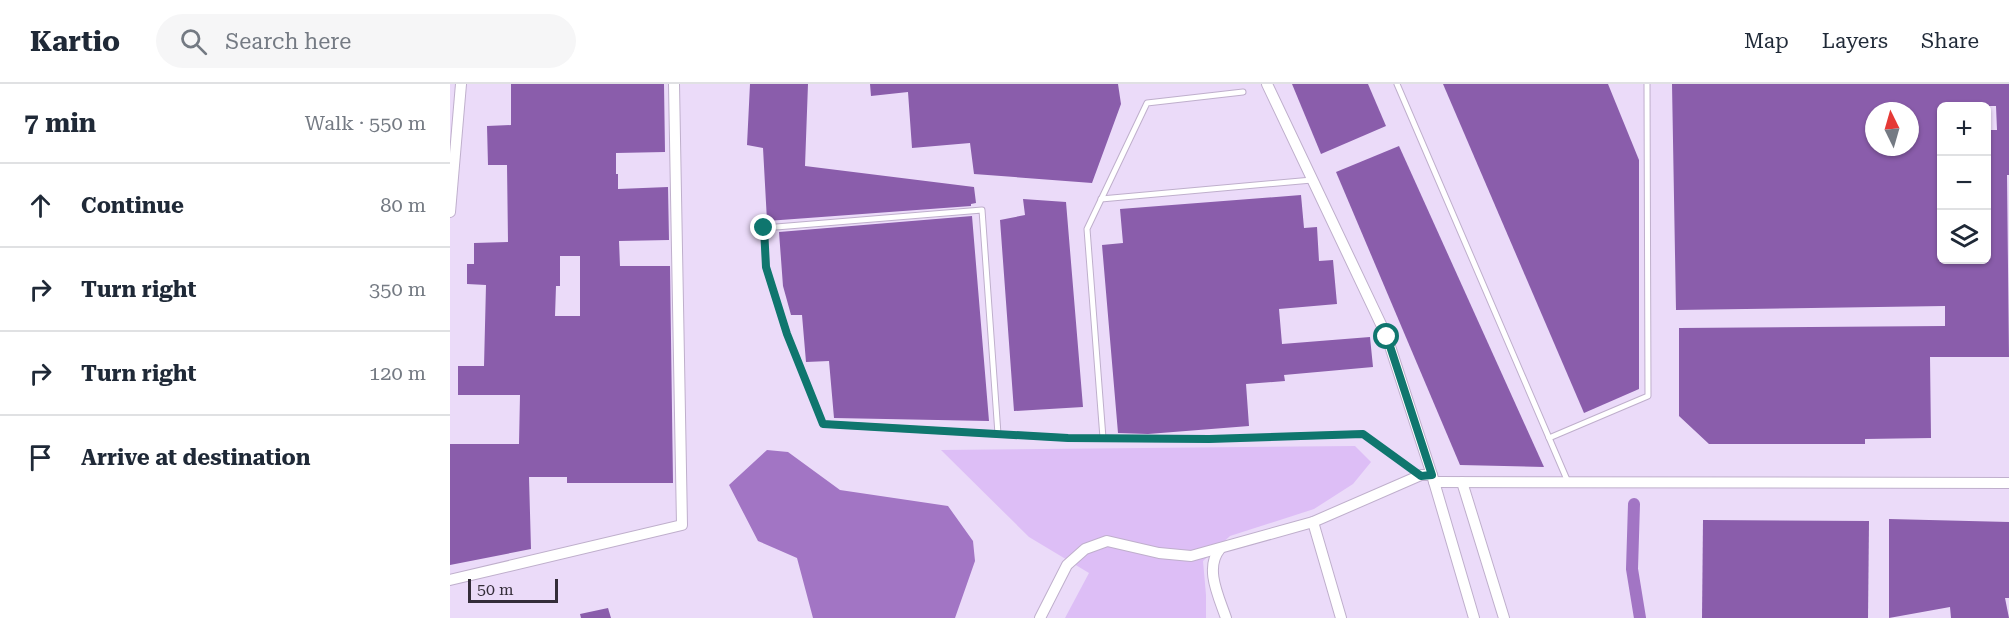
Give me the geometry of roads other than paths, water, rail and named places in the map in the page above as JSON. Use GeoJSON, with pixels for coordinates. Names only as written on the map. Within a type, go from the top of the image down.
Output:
{"type":"FeatureCollection","features":[{"type":"Feature","properties":{"kind":"street"},"geometry":{"type":"LineString","coordinates":[[450,212],[461,84]]}},
{"type":"Feature","properties":{"kind":"street"},"geometry":{"type":"LineString","coordinates":[[450,580],[682,525],[674,84]]}},
{"type":"Feature","properties":{"kind":"street"},"geometry":{"type":"LineString","coordinates":[[1267,84],[1387,337],[1474,618]]}},
{"type":"Feature","properties":{"kind":"street"},"geometry":{"type":"LineString","coordinates":[[1040,618],[1067,565],[1085,549],[1107,541],[1159,553],[1191,556],[1313,522],[1429,478],[1462,482],[2009,483]]}},
{"type":"Feature","properties":{"kind":"street"},"geometry":{"type":"LineString","coordinates":[[1462,482],[1504,618]]}},
{"type":"Feature","properties":{"kind":"street"},"geometry":{"type":"LineString","coordinates":[[1313,522],[1341,618]]}},
{"type":"Feature","properties":{"kind":"street"},"geometry":{"type":"LineString","coordinates":[[1220,549],[1214,556],[1211,569],[1226,618]]}},
{"type":"Feature","properties":{"kind":"lane"},"geometry":{"type":"LineString","coordinates":[[1397,84],[1568,482]]}},
{"type":"Feature","properties":{"kind":"lane"},"geometry":{"type":"LineString","coordinates":[[1549,438],[1648,396],[1647,84]]}},
{"type":"Feature","properties":{"kind":"lane"},"geometry":{"type":"LineString","coordinates":[[1103,438],[1087,229],[1148,103],[1243,92]]}},
{"type":"Feature","properties":{"kind":"lane"},"geometry":{"type":"LineString","coordinates":[[1101,199],[1313,180]]}},
{"type":"Feature","properties":{"kind":"lane"},"geometry":{"type":"LineString","coordinates":[[998,434],[982,210],[764,228],[766,267],[787,334],[823,424],[998,434],[1103,438],[1209,439],[1363,434],[1429,478]]}},
{"type":"Feature","properties":{"kind":"waterway"},"geometry":{"type":"LineString","coordinates":[[1634,504],[1632,569],[1640,618]]}}]}
